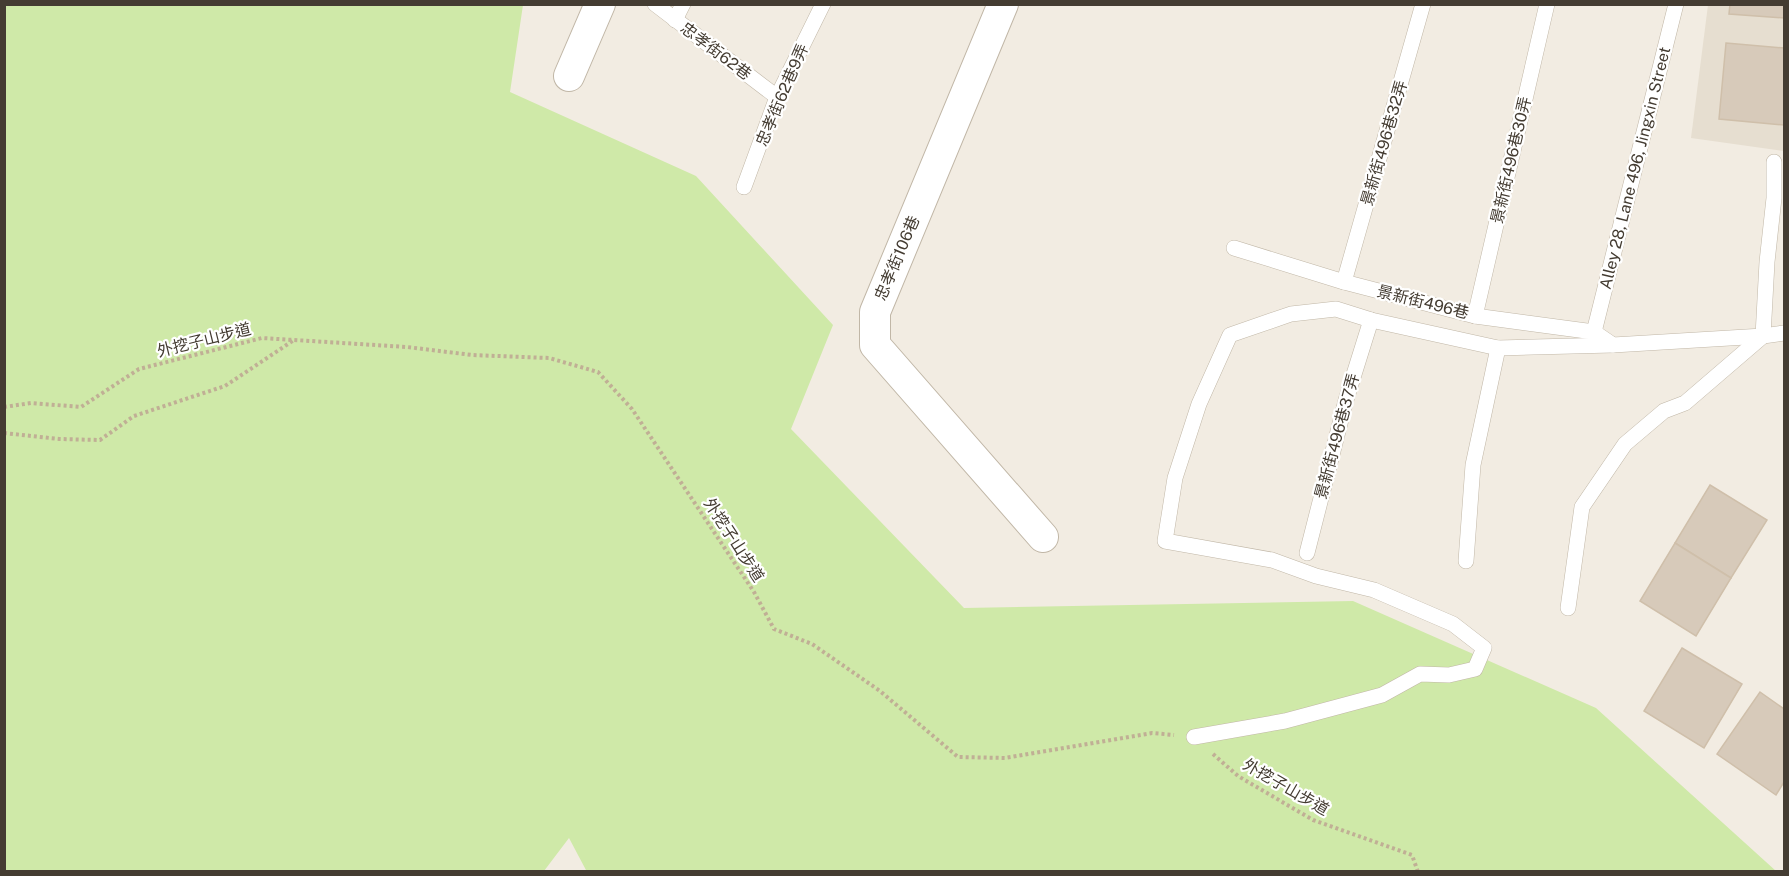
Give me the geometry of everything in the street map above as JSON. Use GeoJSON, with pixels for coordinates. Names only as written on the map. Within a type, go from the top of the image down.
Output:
{"type":"FeatureCollection","features":[{"type":"Feature","properties":{"kind":"street"},"geometry":{"type":"LineString","coordinates":[[569,76],[600,4]]}},
{"type":"Feature","properties":{"kind":"street","name":"忠孝街106巷"},"geometry":{"type":"LineString","coordinates":[[1003,4],[875,312],[875,345],[1043,537]]}},
{"type":"Feature","properties":{"kind":"lane","name":"忠孝街62巷"},"geometry":{"type":"LineString","coordinates":[[655,4],[777,98]]}},
{"type":"Feature","properties":{"kind":"lane"},"geometry":{"type":"LineString","coordinates":[[675,20],[682,4]]}},
{"type":"Feature","properties":{"kind":"lane","name":"忠孝街62巷9弄"},"geometry":{"type":"LineString","coordinates":[[744,186],[777,98],[823,4]]}},
{"type":"Feature","properties":{"kind":"lane","name":"景新街496巷32弄"},"geometry":{"type":"LineString","coordinates":[[1344,282],[1424,4]]}},
{"type":"Feature","properties":{"kind":"lane","name":"景新街496巷30弄"},"geometry":{"type":"LineString","coordinates":[[1476,316],[1547,4]]}},
{"type":"Feature","properties":{"kind":"lane","name":"Alley 28, Lane 496, Jingxin Street"},"geometry":{"type":"LineString","coordinates":[[1594,332],[1676,4]]}},
{"type":"Feature","properties":{"kind":"lane"},"geometry":{"type":"LineString","coordinates":[[1568,608],[1582,507],[1625,444],[1664,411],[1685,403],[1763,336],[1767,262],[1774,198],[1774,162]]}},
{"type":"Feature","properties":{"kind":"lane","name":"景新街496巷"},"geometry":{"type":"LineString","coordinates":[[1234,248],[1344,282],[1476,316],[1594,332],[1614,345]]}},
{"type":"Feature","properties":{"kind":"lane","name":"景新街496巷"},"geometry":{"type":"LineString","coordinates":[[1194,737],[1285,721],[1382,694],[1420,674],[1449,675],[1475,669],[1484,648],[1453,624],[1374,591],[1316,576],[1272,560],[1165,540],[1175,478],[1195,415],[1230,335],[1291,314],[1336,309],[1371,320],[1498,348],[1614,345],[1785,333]]}},
{"type":"Feature","properties":{"kind":"lane","name":"景新街496巷37弄"},"geometry":{"type":"LineString","coordinates":[[1307,553],[1346,400],[1371,320]]}},
{"type":"Feature","properties":{"kind":"lane"},"geometry":{"type":"LineString","coordinates":[[1466,561],[1473,465],[1498,348]]}},
{"type":"Feature","properties":{"kind":"path","name":"外挖子山步道"},"geometry":{"type":"LineString","coordinates":[[4,407],[31,403],[81,407],[139,369],[262,338],[407,347],[472,355],[549,358],[598,372],[632,409],[754,592],[774,629],[812,644],[870,684],[958,758],[1005,758],[1152,733],[1194,737],[1238,776],[1313,820],[1412,855],[1418,872]]}},
{"type":"Feature","properties":{"kind":"path"},"geometry":{"type":"LineString","coordinates":[[4,434],[100,440],[134,416],[225,386],[294,340]]}},
{"type":"Feature","properties":{"kind":"shaded area"},"geometry":{"type":"Polygon","coordinates":[[[1708,5],[1784,5],[1784,151],[1691,138],[1708,5]]]}},
{"type":"Feature","properties":{"kind":"green space"},"geometry":{"type":"Polygon","coordinates":[[[5,4],[523,5],[510,92],[696,176],[833,325],[791,429],[964,608],[1353,601],[1596,708],[1776,871],[587,872],[569,838],[544,871],[5,872],[5,4]]]}},
{"type":"Feature","properties":{"kind":"building"},"geometry":{"type":"Polygon","coordinates":[[[1730,4],[1784,4],[1784,18],[1729,14],[1730,4]]]}},
{"type":"Feature","properties":{"kind":"building"},"geometry":{"type":"Polygon","coordinates":[[[1726,43],[1784,48],[1784,125],[1719,119],[1726,43]]]}},
{"type":"Feature","properties":{"kind":"building"},"geometry":{"type":"Polygon","coordinates":[[[1710,485],[1767,520],[1731,578],[1675,543],[1710,485]]]}},
{"type":"Feature","properties":{"kind":"building"},"geometry":{"type":"Polygon","coordinates":[[[1675,543],[1731,578],[1696,636],[1640,601],[1675,543]]]}},
{"type":"Feature","properties":{"kind":"building"},"geometry":{"type":"Polygon","coordinates":[[[1682,648],[1742,684],[1704,748],[1644,711],[1682,648]]]}},
{"type":"Feature","properties":{"kind":"building"},"geometry":{"type":"Polygon","coordinates":[[[1760,692],[1784,709],[1784,782],[1776,795],[1717,754],[1760,692]]]}}]}
